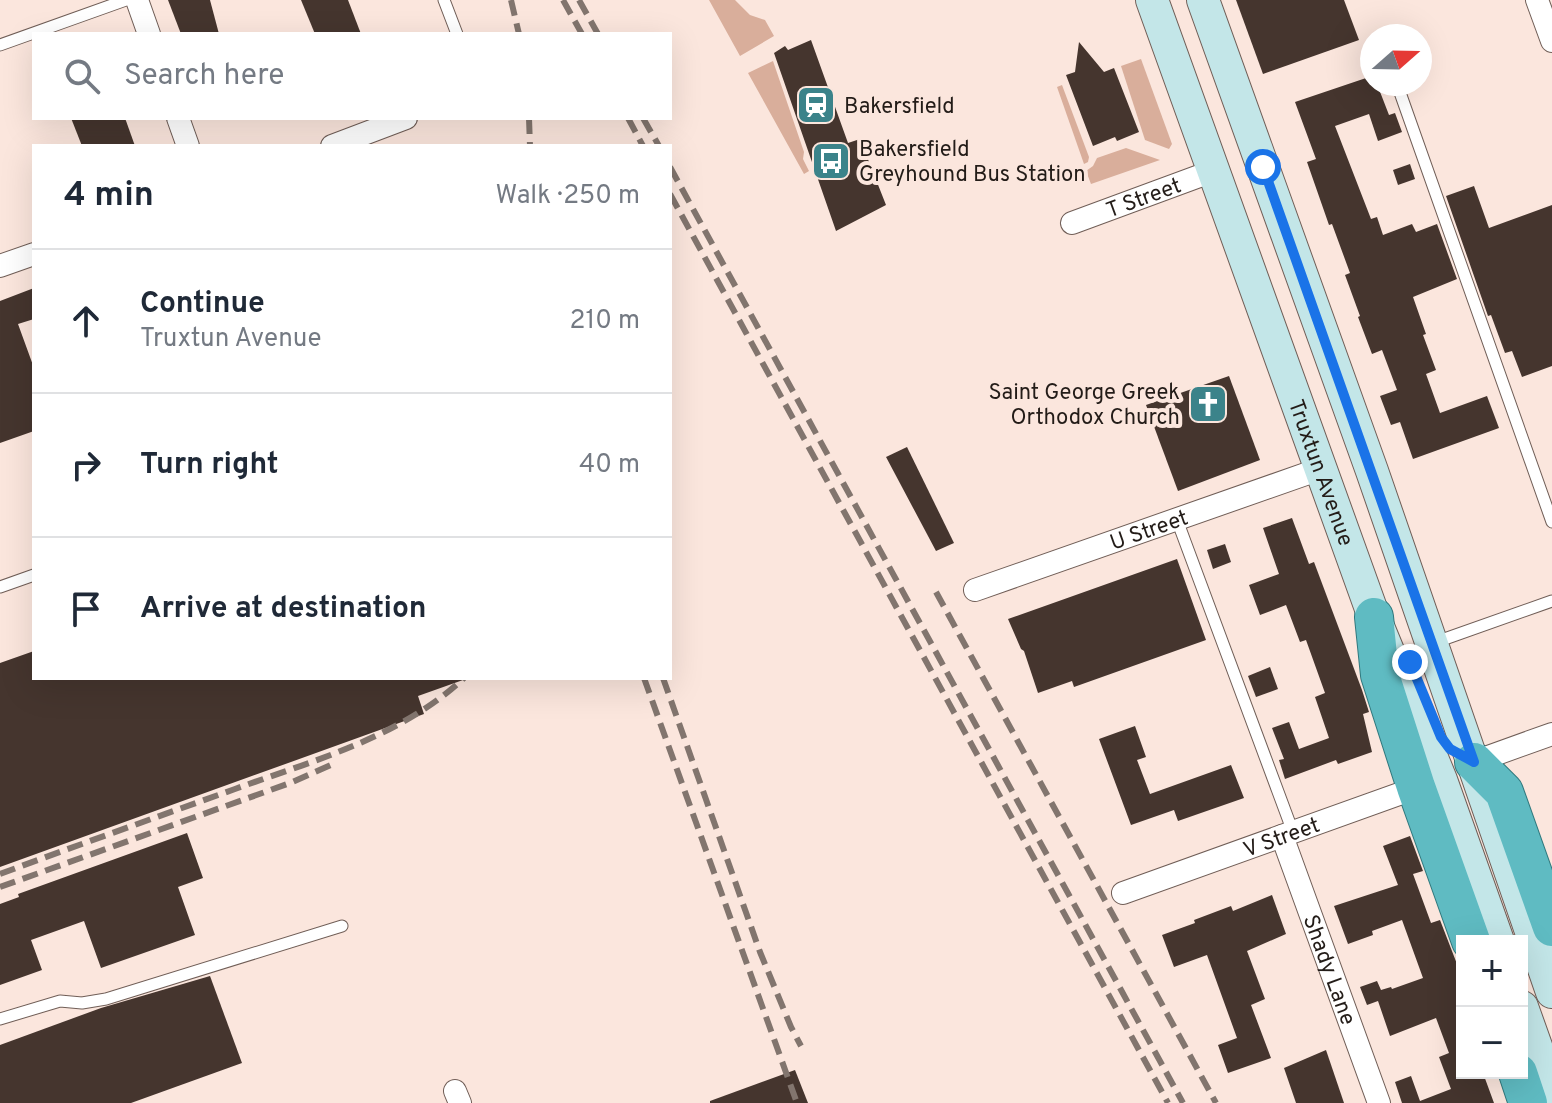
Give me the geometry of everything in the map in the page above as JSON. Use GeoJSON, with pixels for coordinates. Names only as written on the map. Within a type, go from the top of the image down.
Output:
{"type":"FeatureCollection","features":[{"type":"Feature","properties":{"kind":"highway"},"geometry":{"type":"LineString","coordinates":[[1374,617],[1380,675],[1428,784],[1469,935]]}},
{"type":"Feature","properties":{"kind":"highway"},"geometry":{"type":"LineString","coordinates":[[1474,762],[1504,792],[1552,927]]}},
{"type":"Feature","properties":{"kind":"highway"},"geometry":{"type":"LineString","coordinates":[[1520,1079],[1528,1103]]}},
{"type":"Feature","properties":{"kind":"main road","name":"Truxtun Avenue"},"geometry":{"type":"LineString","coordinates":[[1152,0],[1374,617]]}},
{"type":"Feature","properties":{"kind":"main road"},"geometry":{"type":"LineString","coordinates":[[1203,0],[1474,762],[1552,992]]}},
{"type":"Feature","properties":{"kind":"main road"},"geometry":{"type":"LineString","coordinates":[[1374,617],[1402,648],[1410,662],[1441,737],[1450,749],[1474,762]]}},
{"type":"Feature","properties":{"kind":"main road"},"geometry":{"type":"LineString","coordinates":[[1428,784],[1495,935]]}},
{"type":"Feature","properties":{"kind":"main road"},"geometry":{"type":"LineString","coordinates":[[1528,1024],[1552,1091]]}},
{"type":"Feature","properties":{"kind":"street"},"geometry":{"type":"LineString","coordinates":[[137,0],[148,32]]}},
{"type":"Feature","properties":{"kind":"street"},"geometry":{"type":"LineString","coordinates":[[1537,0],[1552,41]]}},
{"type":"Feature","properties":{"kind":"street"},"geometry":{"type":"LineString","coordinates":[[179,120],[187,144]]}},
{"type":"Feature","properties":{"kind":"street"},"geometry":{"type":"LineString","coordinates":[[337,144],[401,120]]}},
{"type":"Feature","properties":{"kind":"street","name":"T Street"},"geometry":{"type":"LineString","coordinates":[[1072,223],[1213,171]]}},
{"type":"Feature","properties":{"kind":"street"},"geometry":{"type":"LineString","coordinates":[[0,266],[32,255]]}},
{"type":"Feature","properties":{"kind":"street","name":"U Street"},"geometry":{"type":"LineString","coordinates":[[975,590],[1320,469]]}},
{"type":"Feature","properties":{"kind":"street"},"geometry":{"type":"LineString","coordinates":[[1474,762],[1552,734]]}},
{"type":"Feature","properties":{"kind":"street","name":"V Street"},"geometry":{"type":"LineString","coordinates":[[1123,893],[1428,784]]}},
{"type":"Feature","properties":{"kind":"street","name":"Shady Lane"},"geometry":{"type":"LineString","coordinates":[[1287,834],[1379,1103]]}},
{"type":"Feature","properties":{"kind":"lane"},"geometry":{"type":"LineString","coordinates":[[36,32],[126,0]]}},
{"type":"Feature","properties":{"kind":"lane"},"geometry":{"type":"LineString","coordinates":[[444,0],[456,32]]}},
{"type":"Feature","properties":{"kind":"lane"},"geometry":{"type":"LineString","coordinates":[[0,45],[32,34]]}},
{"type":"Feature","properties":{"kind":"lane"},"geometry":{"type":"LineString","coordinates":[[1401,96],[1552,522]]}},
{"type":"Feature","properties":{"kind":"lane"},"geometry":{"type":"LineString","coordinates":[[1177,520],[1202,583],[1287,834]]}},
{"type":"Feature","properties":{"kind":"lane"},"geometry":{"type":"LineString","coordinates":[[0,587],[32,576]]}},
{"type":"Feature","properties":{"kind":"lane"},"geometry":{"type":"LineString","coordinates":[[1432,644],[1552,601]]}},
{"type":"Feature","properties":{"kind":"lane"},"geometry":{"type":"LineString","coordinates":[[0,1019],[60,1001],[82,1003],[106,999],[342,926]]}},
{"type":"Feature","properties":{"kind":"shaded area"},"geometry":{"type":"Polygon","coordinates":[[[709,0],[735,0],[750,15],[765,20],[774,36],[740,56],[709,0]]]}},
{"type":"Feature","properties":{"kind":"shaded area"},"geometry":{"type":"Polygon","coordinates":[[[1141,59],[1172,144],[1169,149],[1145,140],[1121,66],[1141,59]]]}},
{"type":"Feature","properties":{"kind":"shaded area"},"geometry":{"type":"Polygon","coordinates":[[[773,61],[804,152],[803,159],[809,171],[804,174],[748,73],[773,61]]]}},
{"type":"Feature","properties":{"kind":"shaded area"},"geometry":{"type":"Polygon","coordinates":[[[1062,85],[1089,157],[1084,164],[1057,87],[1062,85]]]}},
{"type":"Feature","properties":{"kind":"shaded area"},"geometry":{"type":"Polygon","coordinates":[[[1126,148],[1160,160],[1091,184],[1086,171],[1097,158],[1126,148]]]}},
{"type":"Feature","properties":{"kind":"building"},"geometry":{"type":"Polygon","coordinates":[[[168,0],[210,0],[218,32],[180,32],[168,0]]]}},
{"type":"Feature","properties":{"kind":"building"},"geometry":{"type":"Polygon","coordinates":[[[301,0],[348,0],[360,32],[314,32],[301,0]]]}},
{"type":"Feature","properties":{"kind":"building"},"geometry":{"type":"Polygon","coordinates":[[[1236,0],[1344,0],[1359,40],[1263,74],[1236,0]]]}},
{"type":"Feature","properties":{"kind":"building"},"geometry":{"type":"Polygon","coordinates":[[[811,40],[848,143],[860,139],[886,205],[836,231],[774,53],[785,46],[788,50],[811,40]]]}},
{"type":"Feature","properties":{"kind":"building"},"geometry":{"type":"Polygon","coordinates":[[[1079,42],[1104,72],[1114,68],[1139,132],[1093,146],[1066,75],[1075,72],[1079,42]]]}},
{"type":"Feature","properties":{"kind":"building"},"geometry":{"type":"Polygon","coordinates":[[[1360,80],[1360,96],[1382,96],[1389,115],[1395,113],[1402,132],[1378,141],[1369,114],[1335,126],[1371,219],[1377,217],[1383,235],[1412,224],[1416,232],[1437,224],[1457,279],[1413,297],[1436,370],[1426,374],[1440,413],[1487,396],[1499,428],[1413,459],[1400,422],[1391,425],[1380,396],[1397,390],[1382,350],[1372,354],[1358,317],[1345,275],[1350,273],[1307,162],[1316,159],[1295,102],[1360,80]]]}},
{"type":"Feature","properties":{"kind":"building"},"geometry":{"type":"Polygon","coordinates":[[[72,120],[126,120],[134,144],[81,144],[72,120]]]}},
{"type":"Feature","properties":{"kind":"building"},"geometry":{"type":"Polygon","coordinates":[[[1410,164],[1415,179],[1398,185],[1393,170],[1410,164]]]}},
{"type":"Feature","properties":{"kind":"building"},"geometry":{"type":"Polygon","coordinates":[[[1474,186],[1489,228],[1552,205],[1552,366],[1522,377],[1512,351],[1505,353],[1491,315],[1488,316],[1446,196],[1474,186]]]}},
{"type":"Feature","properties":{"kind":"building"},"geometry":{"type":"Polygon","coordinates":[[[32,289],[32,320],[18,324],[32,362],[32,432],[0,443],[0,301],[32,289]]]}},
{"type":"Feature","properties":{"kind":"building"},"geometry":{"type":"Polygon","coordinates":[[[1229,376],[1260,460],[1178,491],[1146,405],[1229,376]]]}},
{"type":"Feature","properties":{"kind":"building"},"geometry":{"type":"Polygon","coordinates":[[[907,447],[954,543],[936,551],[886,457],[907,447]]]}},
{"type":"Feature","properties":{"kind":"building"},"geometry":{"type":"Polygon","coordinates":[[[1292,518],[1309,564],[1314,562],[1362,690],[1369,712],[1363,714],[1372,752],[1338,764],[1336,760],[1285,779],[1279,760],[1284,759],[1272,728],[1289,722],[1299,749],[1329,738],[1315,697],[1325,693],[1306,640],[1300,642],[1286,605],[1260,615],[1249,585],[1279,574],[1263,528],[1292,518]]]}},
{"type":"Feature","properties":{"kind":"building"},"geometry":{"type":"Polygon","coordinates":[[[1225,544],[1231,562],[1213,569],[1207,550],[1225,544]]]}},
{"type":"Feature","properties":{"kind":"building"},"geometry":{"type":"Polygon","coordinates":[[[1177,559],[1206,640],[1074,687],[1072,681],[1038,693],[1024,651],[1008,619],[1177,559]]]}},
{"type":"Feature","properties":{"kind":"building"},"geometry":{"type":"Polygon","coordinates":[[[32,652],[32,680],[463,680],[418,696],[424,714],[0,867],[0,663],[32,652]]]}},
{"type":"Feature","properties":{"kind":"building"},"geometry":{"type":"Polygon","coordinates":[[[1270,667],[1278,689],[1256,697],[1248,676],[1270,667]]]}},
{"type":"Feature","properties":{"kind":"building"},"geometry":{"type":"Polygon","coordinates":[[[1135,726],[1146,757],[1137,760],[1150,794],[1231,765],[1244,798],[1178,821],[1174,810],[1131,825],[1099,739],[1135,726]]]}},
{"type":"Feature","properties":{"kind":"building"},"geometry":{"type":"Polygon","coordinates":[[[187,833],[203,878],[178,887],[195,935],[101,968],[84,921],[31,940],[42,970],[0,985],[0,904],[19,897],[18,894],[187,833]]]}},
{"type":"Feature","properties":{"kind":"building"},"geometry":{"type":"Polygon","coordinates":[[[1410,836],[1423,871],[1413,874],[1431,923],[1440,920],[1456,961],[1456,1079],[1485,1079],[1494,1103],[1402,1103],[1395,1082],[1411,1076],[1420,1101],[1451,1089],[1439,1057],[1449,1053],[1436,1018],[1390,1036],[1378,1001],[1367,1005],[1360,987],[1377,981],[1381,990],[1392,989],[1423,978],[1402,920],[1348,944],[1334,906],[1398,885],[1383,846],[1410,836]]]}},
{"type":"Feature","properties":{"kind":"building"},"geometry":{"type":"Polygon","coordinates":[[[1272,895],[1286,934],[1247,951],[1265,999],[1251,1005],[1271,1058],[1228,1073],[1218,1045],[1237,1038],[1207,955],[1174,967],[1162,935],[1231,906],[1233,911],[1272,895]]]}},
{"type":"Feature","properties":{"kind":"building"},"geometry":{"type":"Polygon","coordinates":[[[210,976],[242,1063],[131,1103],[0,1103],[0,1045],[101,1008],[210,976]]]}},
{"type":"Feature","properties":{"kind":"building"},"geometry":{"type":"Polygon","coordinates":[[[1326,1050],[1344,1103],[1296,1103],[1284,1068],[1326,1050]]]}},
{"type":"Feature","properties":{"kind":"building"},"geometry":{"type":"Polygon","coordinates":[[[795,1070],[808,1103],[710,1103],[710,1101],[795,1070]]]}},
{"type":"Feature","properties":{"kind":"railway"},"geometry":{"type":"LineString","coordinates":[[511,0],[519,32]]}},
{"type":"Feature","properties":{"kind":"railway"},"geometry":{"type":"LineString","coordinates":[[563,0],[581,32]]}},
{"type":"Feature","properties":{"kind":"railway"},"geometry":{"type":"LineString","coordinates":[[579,0],[597,32]]}},
{"type":"Feature","properties":{"kind":"railway"},"geometry":{"type":"LineString","coordinates":[[529,120],[530,144]]}},
{"type":"Feature","properties":{"kind":"railway"},"geometry":{"type":"LineString","coordinates":[[629,120],[642,144]]}},
{"type":"Feature","properties":{"kind":"railway"},"geometry":{"type":"LineString","coordinates":[[644,120],[658,144]]}},
{"type":"Feature","properties":{"kind":"railway"},"geometry":{"type":"LineString","coordinates":[[672,171],[1183,1103]]}},
{"type":"Feature","properties":{"kind":"railway"},"geometry":{"type":"LineString","coordinates":[[672,198],[1168,1103]]}},
{"type":"Feature","properties":{"kind":"railway"},"geometry":{"type":"LineString","coordinates":[[936,592],[1216,1103]]}},
{"type":"Feature","properties":{"kind":"railway"},"geometry":{"type":"LineString","coordinates":[[0,874],[356,745],[413,716],[462,680]]}},
{"type":"Feature","properties":{"kind":"railway"},"geometry":{"type":"LineString","coordinates":[[645,680],[797,1103]]}},
{"type":"Feature","properties":{"kind":"railway"},"geometry":{"type":"LineString","coordinates":[[664,680],[760,952],[801,1046]]}},
{"type":"Feature","properties":{"kind":"railway"},"geometry":{"type":"LineString","coordinates":[[0,887],[290,783],[331,765]]}},
{"type":"Feature","properties":{"kind":"place","name":"Bakersfield"},"geometry":{"type":"Point","coordinates":[816,105]}},
{"type":"Feature","properties":{"kind":"place","name":"Bakersfield Greyhound Bus Station"},"geometry":{"type":"Point","coordinates":[831,161]}},
{"type":"Feature","properties":{"kind":"place","name":"Saint George Greek Orthodox Church"},"geometry":{"type":"Point","coordinates":[1208,404]}},
{"type":"Feature","properties":{"kind":"route"},"geometry":{"type":"LineString","coordinates":[[1263,167],[1474,762],[1450,749],[1441,737],[1410,662]]}}]}
